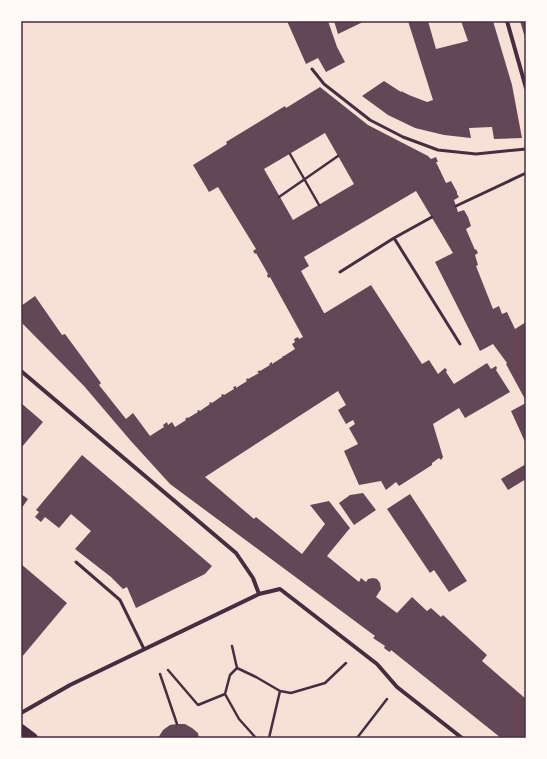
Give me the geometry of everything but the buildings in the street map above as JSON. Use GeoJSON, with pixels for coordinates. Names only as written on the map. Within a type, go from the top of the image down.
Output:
{"type":"FeatureCollection","features":[{"type":"Feature","properties":{"kind":"main road"},"geometry":{"type":"LineString","coordinates":[[21,729],[32,738]]}},
{"type":"Feature","properties":{"kind":"street"},"geometry":{"type":"LineString","coordinates":[[507,21],[526,88]]}},
{"type":"Feature","properties":{"kind":"street"},"geometry":{"type":"LineString","coordinates":[[21,371],[236,553],[248,571],[259,594]]}},
{"type":"Feature","properties":{"kind":"street"},"geometry":{"type":"LineString","coordinates":[[21,713],[59,691],[144,649],[259,594],[280,589],[377,664],[397,687],[462,738]]}},
{"type":"Feature","properties":{"kind":"lane"},"geometry":{"type":"LineString","coordinates":[[312,68],[324,84],[370,120],[403,137],[438,150],[476,154],[526,149]]}},
{"type":"Feature","properties":{"kind":"lane"},"geometry":{"type":"LineString","coordinates":[[456,206],[526,173]]}},
{"type":"Feature","properties":{"kind":"lane"},"geometry":{"type":"LineString","coordinates":[[340,272],[394,238],[432,217]]}},
{"type":"Feature","properties":{"kind":"lane"},"geometry":{"type":"LineString","coordinates":[[394,238],[460,344]]}},
{"type":"Feature","properties":{"kind":"lane"},"geometry":{"type":"LineString","coordinates":[[76,562],[120,600],[144,649]]}},
{"type":"Feature","properties":{"kind":"path"},"geometry":{"type":"LineString","coordinates":[[290,154],[319,205]]}},
{"type":"Feature","properties":{"kind":"path"},"geometry":{"type":"LineString","coordinates":[[279,197],[338,156]]}},
{"type":"Feature","properties":{"kind":"path"},"geometry":{"type":"LineString","coordinates":[[232,646],[237,668]]}},
{"type":"Feature","properties":{"kind":"path"},"geometry":{"type":"LineString","coordinates":[[237,668],[256,676],[280,691],[290,693],[325,683],[346,663]]}},
{"type":"Feature","properties":{"kind":"path"},"geometry":{"type":"LineString","coordinates":[[237,668],[230,675],[225,694],[239,718],[256,738]]}},
{"type":"Feature","properties":{"kind":"path"},"geometry":{"type":"LineString","coordinates":[[168,670],[198,705],[225,694]]}},
{"type":"Feature","properties":{"kind":"path"},"geometry":{"type":"LineString","coordinates":[[160,674],[177,724]]}},
{"type":"Feature","properties":{"kind":"path"},"geometry":{"type":"LineString","coordinates":[[357,738],[397,687]]}},
{"type":"Feature","properties":{"kind":"path"},"geometry":{"type":"LineString","coordinates":[[269,738],[280,691]]}}]}
